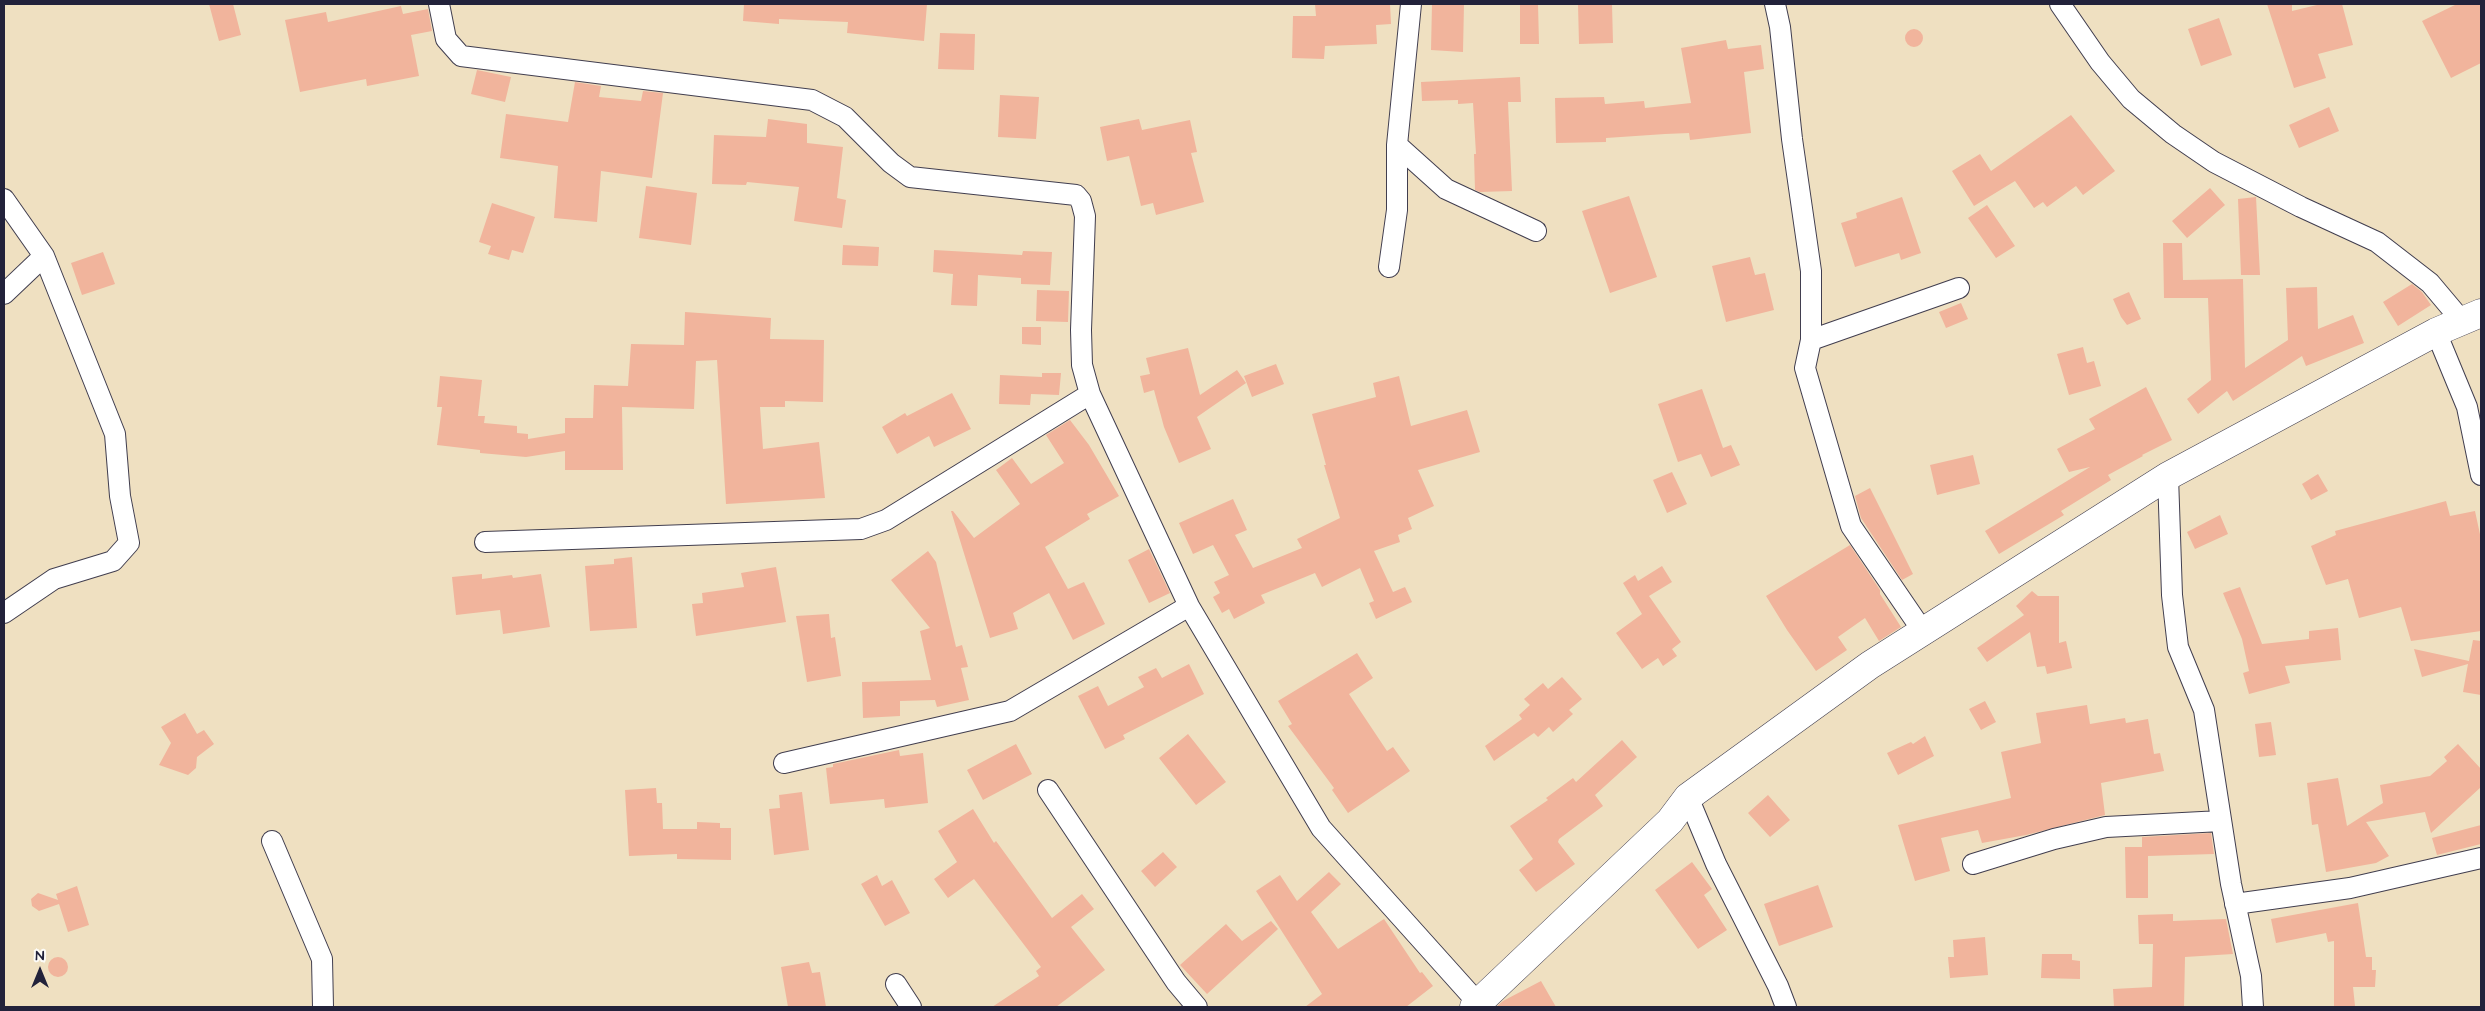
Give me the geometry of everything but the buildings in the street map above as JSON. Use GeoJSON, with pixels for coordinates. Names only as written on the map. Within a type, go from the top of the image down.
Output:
{"type":"FeatureCollection","features":[{"type":"Feature","properties":{"kind":"street"},"geometry":{"type":"LineString","coordinates":[[439,4],[446,39],[461,56],[812,100],[845,117],[891,163],[910,177],[1076,195],[1081,201],[1085,216],[1081,330],[1082,365],[1090,394],[1189,606],[1321,828],[1476,1005],[1670,821],[1688,797],[1870,665],[1922,630],[2168,476],[2436,332],[2472,317],[2377,242],[2301,207],[2214,162],[2173,134],[2132,99],[2106,70],[2060,4]]}},
{"type":"Feature","properties":{"kind":"street"},"geometry":{"type":"LineString","coordinates":[[1389,267],[1396,210],[1396,145],[1411,4]]}},
{"type":"Feature","properties":{"kind":"street"},"geometry":{"type":"LineString","coordinates":[[1775,4],[1780,27],[1792,139],[1811,271],[1811,340],[1805,368],[1851,526],[1922,630]]}},
{"type":"Feature","properties":{"kind":"street"},"geometry":{"type":"LineString","coordinates":[[1396,145],[1446,189],[1536,231]]}},
{"type":"Feature","properties":{"kind":"street"},"geometry":{"type":"LineString","coordinates":[[4,199],[44,256],[115,434],[120,496],[129,542],[114,561],[54,579],[4,613]]}},
{"type":"Feature","properties":{"kind":"street"},"geometry":{"type":"LineString","coordinates":[[4,294],[44,256]]}},
{"type":"Feature","properties":{"kind":"street"},"geometry":{"type":"LineString","coordinates":[[1811,340],[1959,288]]}},
{"type":"Feature","properties":{"kind":"street"},"geometry":{"type":"LineString","coordinates":[[2436,332],[2467,407],[2481,475]]}},
{"type":"Feature","properties":{"kind":"street"},"geometry":{"type":"LineString","coordinates":[[485,542],[860,528],[886,520],[1090,394]]}},
{"type":"Feature","properties":{"kind":"street"},"geometry":{"type":"LineString","coordinates":[[2168,476],[2172,595],[2178,647],[2204,710],[2235,904],[2251,976],[2253,1007]]}},
{"type":"Feature","properties":{"kind":"street"},"geometry":{"type":"LineString","coordinates":[[784,763],[1010,712],[1189,606]]}},
{"type":"Feature","properties":{"kind":"street"},"geometry":{"type":"LineString","coordinates":[[1048,790],[1176,982],[1197,1007]]}},
{"type":"Feature","properties":{"kind":"street"},"geometry":{"type":"LineString","coordinates":[[1688,797],[1716,864],[1778,986],[1786,1007]]}},
{"type":"Feature","properties":{"kind":"street"},"geometry":{"type":"LineString","coordinates":[[1973,864],[2054,839],[2106,827],[2221,821]]}},
{"type":"Feature","properties":{"kind":"street"},"geometry":{"type":"LineString","coordinates":[[272,841],[322,959],[323,1007]]}},
{"type":"Feature","properties":{"kind":"street"},"geometry":{"type":"LineString","coordinates":[[2235,904],[2350,888],[2481,858]]}},
{"type":"Feature","properties":{"kind":"street"},"geometry":{"type":"LineString","coordinates":[[896,984],[911,1007]]}}]}
